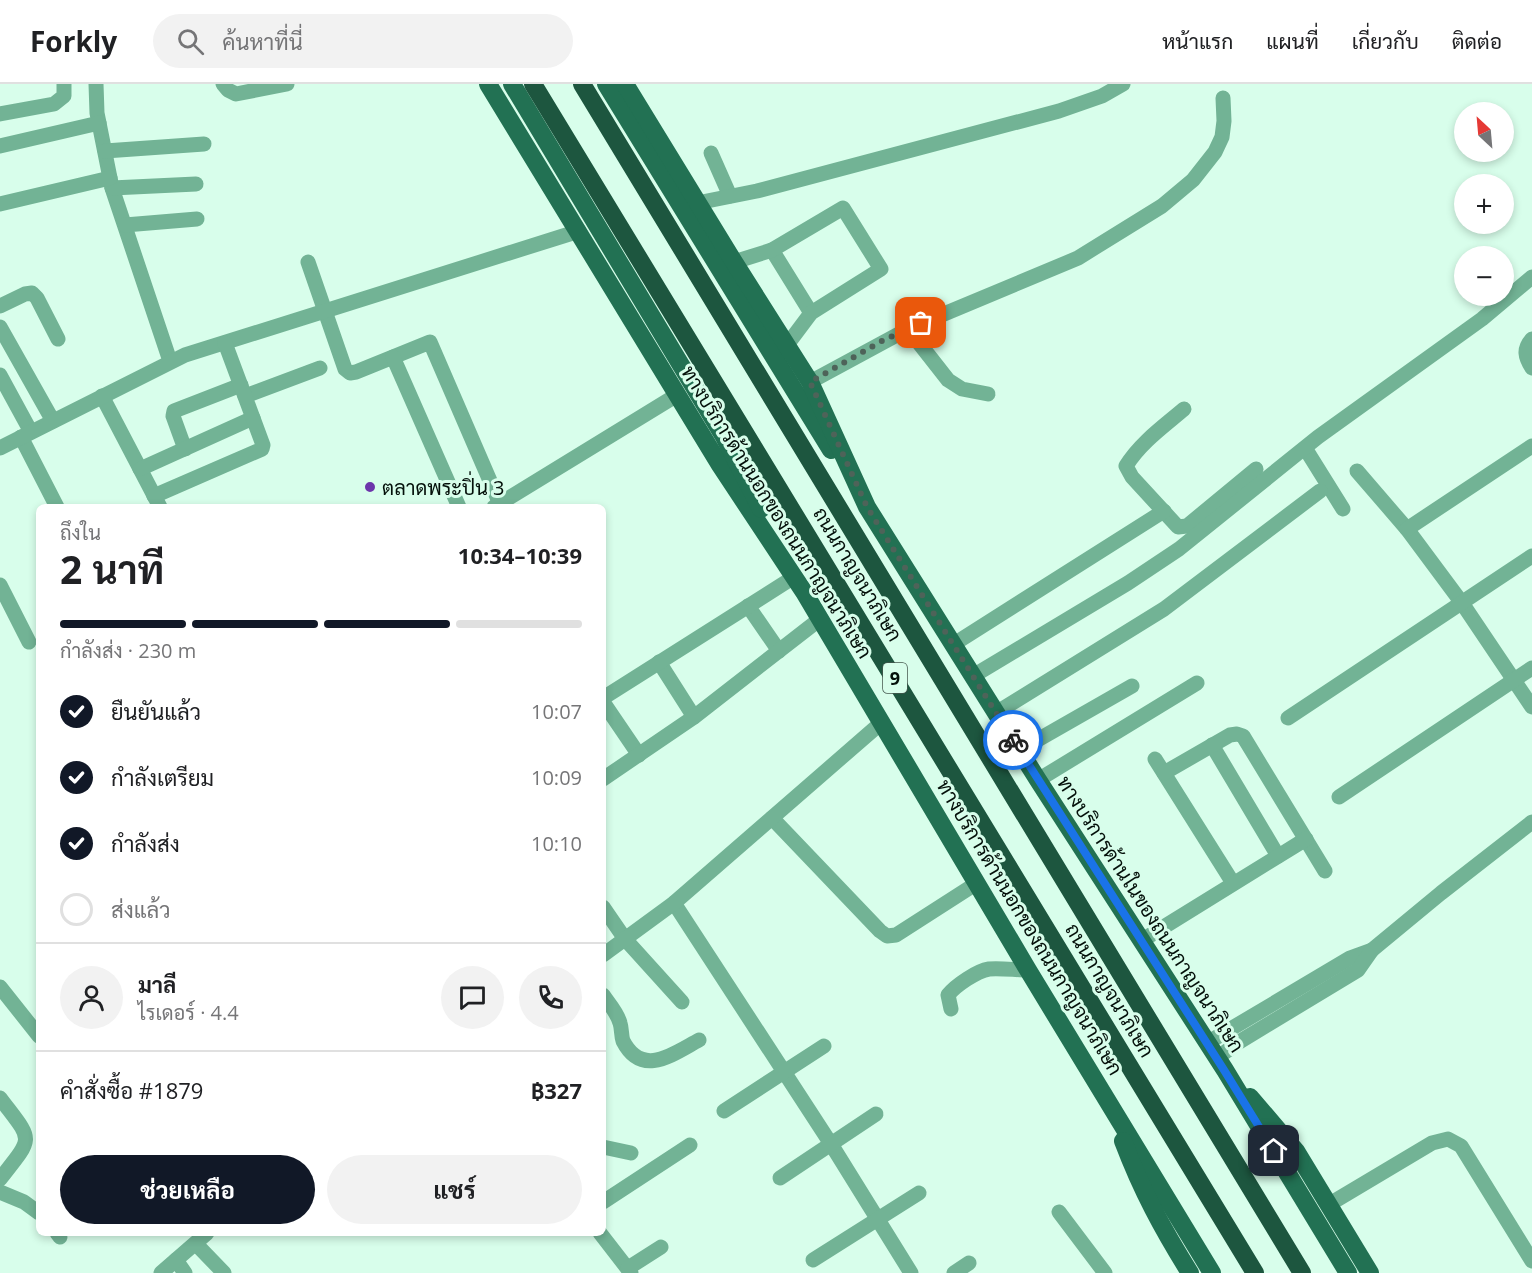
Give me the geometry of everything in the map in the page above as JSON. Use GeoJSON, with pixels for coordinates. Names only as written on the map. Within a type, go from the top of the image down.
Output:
{"type":"FeatureCollection","features":[{"type":"Feature","properties":{"kind":"highway","name":"ถนนกาญจนาภิเษก"},"geometry":{"type":"LineString","coordinates":[[533,84],[1255,1273]]}},
{"type":"Feature","properties":{"kind":"highway","name":"ถนนกาญจนาภิเษก"},"geometry":{"type":"LineString","coordinates":[[582,84],[1302,1273]]}},
{"type":"Feature","properties":{"kind":"main road","name":"ทางบริการด้านนอกของถนนกาญจนาภิเษก"},"geometry":{"type":"LineString","coordinates":[[488,84],[720,465],[804,592],[1028,970],[1212,1273]]}},
{"type":"Feature","properties":{"kind":"main road"},"geometry":{"type":"LineString","coordinates":[[512,84],[723,435],[804,592]]}},
{"type":"Feature","properties":{"kind":"main road"},"geometry":{"type":"LineString","coordinates":[[606,84],[750,321],[867,507]]}},
{"type":"Feature","properties":{"kind":"main road","name":"ทางบริการด้านในของถนนกาญจนาภิเษก"},"geometry":{"type":"LineString","coordinates":[[625,84],[810,382],[867,507],[1038,780],[1216,1057],[1348,1273]]}},
{"type":"Feature","properties":{"kind":"main road"},"geometry":{"type":"LineString","coordinates":[[1216,1057],[1284,1136],[1370,1273]]}},
{"type":"Feature","properties":{"kind":"main road"},"geometry":{"type":"LineString","coordinates":[[1108,1100],[1139,1184],[1162,1228],[1190,1273]]}},
{"type":"Feature","properties":{"kind":"street"},"geometry":{"type":"LineString","coordinates":[[0,114],[54,104],[64,96],[64,84]]}},
{"type":"Feature","properties":{"kind":"street"},"geometry":{"type":"LineString","coordinates":[[96,84],[99,123],[111,183],[170,361]]}},
{"type":"Feature","properties":{"kind":"street"},"geometry":{"type":"LineString","coordinates":[[223,84],[236,94],[287,84]]}},
{"type":"Feature","properties":{"kind":"street"},"geometry":{"type":"LineString","coordinates":[[697,203],[757,191],[1059,111],[1102,96],[1123,84]]}},
{"type":"Feature","properties":{"kind":"street"},"geometry":{"type":"LineString","coordinates":[[810,382],[908,328],[1078,258],[1162,206],[1193,180],[1215,152],[1223,129],[1223,98]]}},
{"type":"Feature","properties":{"kind":"street"},"geometry":{"type":"LineString","coordinates":[[0,146],[99,123]]}},
{"type":"Feature","properties":{"kind":"street"},"geometry":{"type":"LineString","coordinates":[[105,151],[204,144]]}},
{"type":"Feature","properties":{"kind":"street"},"geometry":{"type":"LineString","coordinates":[[711,153],[730,196]]}},
{"type":"Feature","properties":{"kind":"street"},"geometry":{"type":"LineString","coordinates":[[0,204],[111,183],[196,184]]}},
{"type":"Feature","properties":{"kind":"street"},"geometry":{"type":"LineString","coordinates":[[734,262],[772,250],[843,208],[881,269],[810,313],[787,345]]}},
{"type":"Feature","properties":{"kind":"street"},"geometry":{"type":"LineString","coordinates":[[125,225],[197,219]]}},
{"type":"Feature","properties":{"kind":"street"},"geometry":{"type":"LineString","coordinates":[[0,448],[170,361],[579,231]]}},
{"type":"Feature","properties":{"kind":"street"},"geometry":{"type":"LineString","coordinates":[[772,250],[810,313]]}},
{"type":"Feature","properties":{"kind":"street"},"geometry":{"type":"LineString","coordinates":[[308,262],[345,369],[350,373],[430,342],[497,504]]}},
{"type":"Feature","properties":{"kind":"street"},"geometry":{"type":"LineString","coordinates":[[973,676],[1099,601],[1179,549],[1305,448],[1482,319],[1532,277]]}},
{"type":"Feature","properties":{"kind":"street"},"geometry":{"type":"LineString","coordinates":[[0,306],[32,293],[37,298],[58,339]]}},
{"type":"Feature","properties":{"kind":"street"},"geometry":{"type":"LineString","coordinates":[[0,327],[53,421]]}},
{"type":"Feature","properties":{"kind":"street"},"geometry":{"type":"LineString","coordinates":[[908,328],[937,369],[948,380],[963,388],[988,394]]}},
{"type":"Feature","properties":{"kind":"street"},"geometry":{"type":"LineString","coordinates":[[1532,339],[1526,347],[1526,356],[1532,369]]}},
{"type":"Feature","properties":{"kind":"street"},"geometry":{"type":"LineString","coordinates":[[102,396],[157,502],[262,449],[263,445],[225,343]]}},
{"type":"Feature","properties":{"kind":"street"},"geometry":{"type":"LineString","coordinates":[[393,357],[458,504]]}},
{"type":"Feature","properties":{"kind":"street"},"geometry":{"type":"LineString","coordinates":[[185,449],[173,416],[174,411],[320,368]]}},
{"type":"Feature","properties":{"kind":"street"},"geometry":{"type":"LineString","coordinates":[[0,375],[56,504]]}},
{"type":"Feature","properties":{"kind":"street"},"geometry":{"type":"LineString","coordinates":[[499,504],[677,394]]}},
{"type":"Feature","properties":{"kind":"street"},"geometry":{"type":"LineString","coordinates":[[1184,409],[1147,441],[1126,466],[1132,477],[1178,527],[1187,526],[1256,469]]}},
{"type":"Feature","properties":{"kind":"street"},"geometry":{"type":"LineString","coordinates":[[140,469],[253,418]]}},
{"type":"Feature","properties":{"kind":"street"},"geometry":{"type":"LineString","coordinates":[[1407,529],[1532,446]]}},
{"type":"Feature","properties":{"kind":"street"},"geometry":{"type":"LineString","coordinates":[[1305,448],[1343,509]]}},
{"type":"Feature","properties":{"kind":"street"},"geometry":{"type":"LineString","coordinates":[[1357,471],[1407,529],[1462,603],[1532,707]]}},
{"type":"Feature","properties":{"kind":"street"},"geometry":{"type":"LineString","coordinates":[[996,713],[1164,609],[1320,491]]}},
{"type":"Feature","properties":{"kind":"street"},"geometry":{"type":"LineString","coordinates":[[954,644],[1164,511]]}},
{"type":"Feature","properties":{"kind":"street"},"geometry":{"type":"LineString","coordinates":[[1288,718],[1532,556]]}},
{"type":"Feature","properties":{"kind":"street"},"geometry":{"type":"LineString","coordinates":[[606,698],[794,577]]}},
{"type":"Feature","properties":{"kind":"street"},"geometry":{"type":"LineString","coordinates":[[0,585],[29,642]]}},
{"type":"Feature","properties":{"kind":"street"},"geometry":{"type":"LineString","coordinates":[[748,606],[779,651]]}},
{"type":"Feature","properties":{"kind":"street"},"geometry":{"type":"LineString","coordinates":[[606,777],[694,717],[820,619]]}},
{"type":"Feature","properties":{"kind":"street"},"geometry":{"type":"LineString","coordinates":[[659,662],[694,717]]}},
{"type":"Feature","properties":{"kind":"street"},"geometry":{"type":"LineString","coordinates":[[1339,797],[1532,668]]}},
{"type":"Feature","properties":{"kind":"street"},"geometry":{"type":"LineString","coordinates":[[1038,780],[1197,683]]}},
{"type":"Feature","properties":{"kind":"street"},"geometry":{"type":"LineString","coordinates":[[1020,750],[1132,686]]}},
{"type":"Feature","properties":{"kind":"street"},"geometry":{"type":"LineString","coordinates":[[606,705],[639,755]]}},
{"type":"Feature","properties":{"kind":"street"},"geometry":{"type":"LineString","coordinates":[[606,954],[674,903],[882,723]]}},
{"type":"Feature","properties":{"kind":"street"},"geometry":{"type":"LineString","coordinates":[[1164,774],[1230,735],[1243,736],[1325,871]]}},
{"type":"Feature","properties":{"kind":"street"},"geometry":{"type":"LineString","coordinates":[[1212,745],[1278,856]]}},
{"type":"Feature","properties":{"kind":"street"},"geometry":{"type":"LineString","coordinates":[[1155,759],[1233,883]]}},
{"type":"Feature","properties":{"kind":"street"},"geometry":{"type":"LineString","coordinates":[[772,818],[887,936],[896,935],[977,883]]}},
{"type":"Feature","properties":{"kind":"street"},"geometry":{"type":"LineString","coordinates":[[1216,1057],[1350,957],[1372,950],[1532,822]]}},
{"type":"Feature","properties":{"kind":"street"},"geometry":{"type":"LineString","coordinates":[[1141,941],[1306,839]]}},
{"type":"Feature","properties":{"kind":"street"},"geometry":{"type":"LineString","coordinates":[[674,903],[831,1144],[911,1273]]}},
{"type":"Feature","properties":{"kind":"street"},"geometry":{"type":"LineString","coordinates":[[606,912],[626,939],[682,1002]]}},
{"type":"Feature","properties":{"kind":"street"},"geometry":{"type":"LineString","coordinates":[[951,1009],[948,995],[952,990],[981,972],[989,969],[1028,970]]}},
{"type":"Feature","properties":{"kind":"street"},"geometry":{"type":"LineString","coordinates":[[0,987],[36,1032]]}},
{"type":"Feature","properties":{"kind":"street"},"geometry":{"type":"LineString","coordinates":[[606,1000],[619,1019],[625,1043],[635,1055],[646,1062],[663,1059],[699,1040]]}},
{"type":"Feature","properties":{"kind":"street"},"geometry":{"type":"LineString","coordinates":[[724,1111],[824,1046]]}},
{"type":"Feature","properties":{"kind":"street"},"geometry":{"type":"LineString","coordinates":[[0,1098],[25,1131],[27,1140],[24,1149],[0,1179]]}},
{"type":"Feature","properties":{"kind":"street"},"geometry":{"type":"LineString","coordinates":[[780,1178],[876,1114]]}},
{"type":"Feature","properties":{"kind":"street"},"geometry":{"type":"LineString","coordinates":[[1328,1205],[1432,1143],[1448,1139],[1461,1146],[1532,1260]]}},
{"type":"Feature","properties":{"kind":"street"},"geometry":{"type":"LineString","coordinates":[[606,1200],[690,1145]]}},
{"type":"Feature","properties":{"kind":"street"},"geometry":{"type":"LineString","coordinates":[[606,1148],[632,1153]]}},
{"type":"Feature","properties":{"kind":"street"},"geometry":{"type":"LineString","coordinates":[[0,1192],[24,1202],[36,1212]]}},
{"type":"Feature","properties":{"kind":"street"},"geometry":{"type":"LineString","coordinates":[[813,1260],[919,1193]]}},
{"type":"Feature","properties":{"kind":"street"},"geometry":{"type":"LineString","coordinates":[[1059,1212],[1105,1273]]}},
{"type":"Feature","properties":{"kind":"street"},"geometry":{"type":"LineString","coordinates":[[602,1236],[630,1271],[661,1247]]}},
{"type":"Feature","properties":{"kind":"street"},"geometry":{"type":"LineString","coordinates":[[161,1273],[200,1237],[224,1273]]}},
{"type":"Feature","properties":{"kind":"street"},"geometry":{"type":"LineString","coordinates":[[176,1260],[185,1273]]}},
{"type":"Feature","properties":{"kind":"street"},"geometry":{"type":"LineString","coordinates":[[954,1273],[969,1263]]}},
{"type":"Feature","properties":{"kind":"way so far"},"geometry":{"type":"LineString","coordinates":[[921,323],[882,341],[810,382],[867,507],[1013,740]]}},
{"type":"Feature","properties":{"kind":"place","name":"ตลาดพระปิ่น 3"},"geometry":{"type":"Point","coordinates":[370,487]}},
{"type":"Feature","properties":{"kind":"route"},"geometry":{"type":"LineString","coordinates":[[1013,740],[1274,1151]]}}]}
